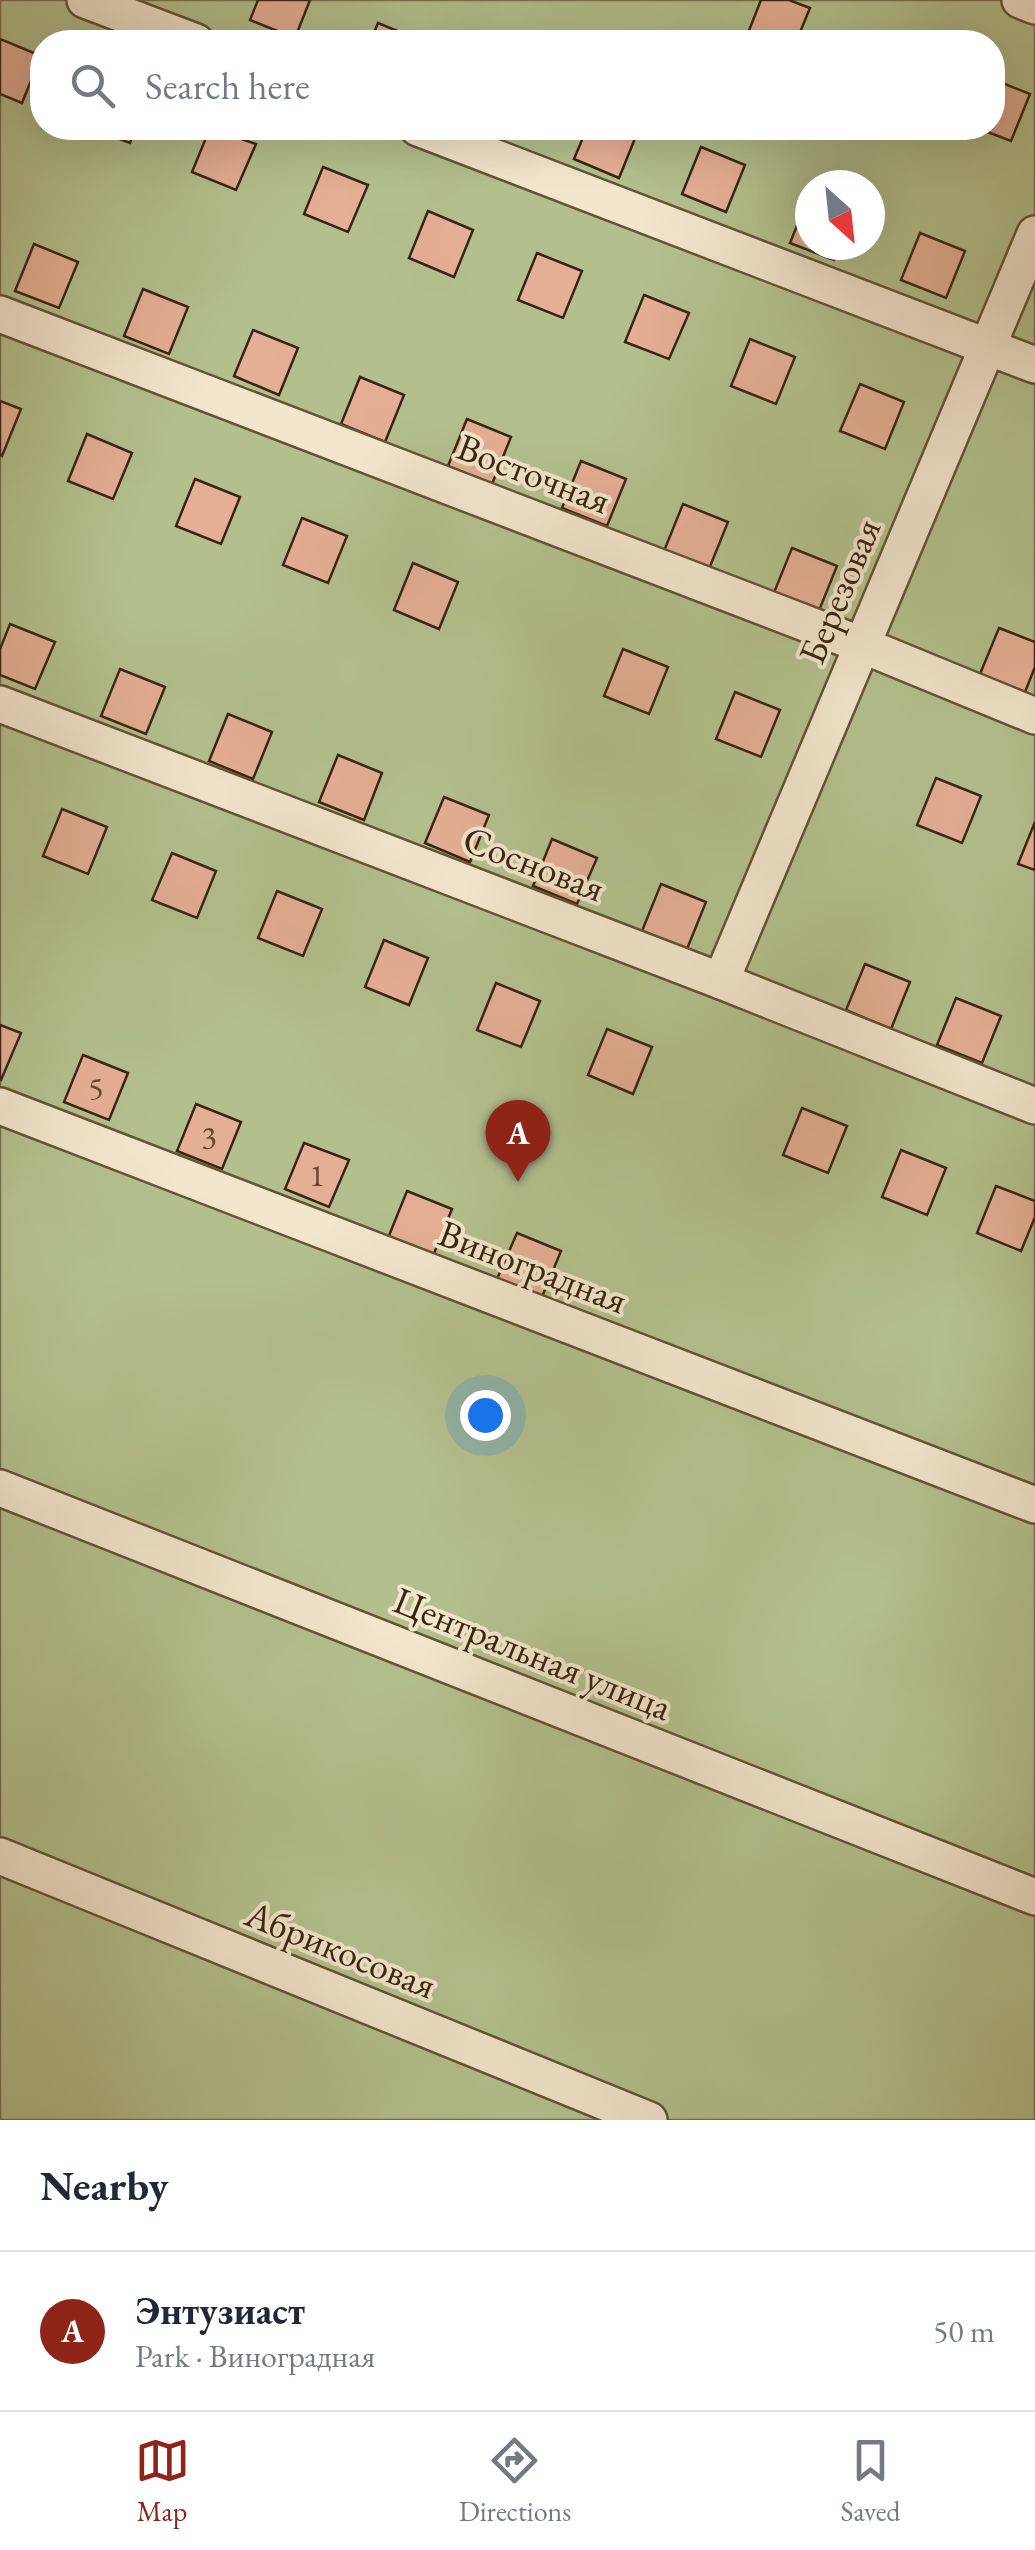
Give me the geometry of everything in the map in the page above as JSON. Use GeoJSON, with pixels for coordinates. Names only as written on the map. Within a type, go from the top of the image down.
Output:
{"type":"FeatureCollection","features":[{"type":"Feature","properties":{"kind":"street"},"geometry":{"type":"LineString","coordinates":[[86,0],[165,30]]}},
{"type":"Feature","properties":{"kind":"street"},"geometry":{"type":"LineString","coordinates":[[1020,0],[1035,6]]}},
{"type":"Feature","properties":{"kind":"street"},"geometry":{"type":"LineString","coordinates":[[449,140],[1035,365]]}},
{"type":"Feature","properties":{"kind":"street","name":"Березовая"},"geometry":{"type":"LineString","coordinates":[[721,981],[1035,234]]}},
{"type":"Feature","properties":{"kind":"street","name":"Восточная"},"geometry":{"type":"LineString","coordinates":[[0,314],[862,645],[1035,716]]}},
{"type":"Feature","properties":{"kind":"street","name":"Сосновая"},"geometry":{"type":"LineString","coordinates":[[0,704],[1035,1106]]}},
{"type":"Feature","properties":{"kind":"street","name":"Виноградная"},"geometry":{"type":"LineString","coordinates":[[0,1106],[1035,1505]]}},
{"type":"Feature","properties":{"kind":"street","name":"Центральная улица"},"geometry":{"type":"LineString","coordinates":[[0,1488],[1035,1897]]}},
{"type":"Feature","properties":{"kind":"street","name":"Абрикосовая"},"geometry":{"type":"LineString","coordinates":[[0,1856],[649,2120]]}},
{"type":"Feature","properties":{"kind":"green space"},"geometry":{"type":"Polygon","coordinates":[[[0,0],[1035,0],[1035,2120],[0,2120],[0,0]]]}},
{"type":"Feature","properties":{"kind":"building"},"geometry":{"type":"Polygon","coordinates":[[[258,0],[310,0],[298,30],[275,30],[250,20],[258,0]]]}},
{"type":"Feature","properties":{"kind":"building"},"geometry":{"type":"Polygon","coordinates":[[[761,0],[789,0],[810,8],[801,30],[749,30],[761,0]]]}},
{"type":"Feature","properties":{"kind":"building"},"geometry":{"type":"Polygon","coordinates":[[[378,23],[395,30],[375,30],[378,23]]]}},
{"type":"Feature","properties":{"kind":"building"},"geometry":{"type":"Polygon","coordinates":[[[0,39],[30,51],[30,83],[22,103],[0,94],[0,39]]]}},
{"type":"Feature","properties":{"kind":"building"},"geometry":{"type":"Polygon","coordinates":[[[1005,84],[1030,94],[1011,141],[1005,139],[1005,84]]]}},
{"type":"Feature","properties":{"kind":"building"},"geometry":{"type":"Polygon","coordinates":[[[205,140],[244,140],[256,144],[236,190],[192,172],[205,140]]]}},
{"type":"Feature","properties":{"kind":"building"},"geometry":{"type":"Polygon","coordinates":[[[582,140],[634,140],[619,178],[574,159],[582,140]]]}},
{"type":"Feature","properties":{"kind":"building"},"geometry":{"type":"Polygon","coordinates":[[[701,147],[745,165],[726,212],[682,194],[701,147]]]}},
{"type":"Feature","properties":{"kind":"building"},"geometry":{"type":"Polygon","coordinates":[[[323,167],[368,185],[348,232],[304,214],[323,167]]]}},
{"type":"Feature","properties":{"kind":"building"},"geometry":{"type":"Polygon","coordinates":[[[428,211],[473,230],[454,277],[409,258],[428,211]]]}},
{"type":"Feature","properties":{"kind":"building"},"geometry":{"type":"Polygon","coordinates":[[[920,233],[965,251],[946,298],[901,280],[920,233]]]}},
{"type":"Feature","properties":{"kind":"building"},"geometry":{"type":"Polygon","coordinates":[[[34,244],[78,262],[59,308],[15,291],[34,244]]]}},
{"type":"Feature","properties":{"kind":"building"},"geometry":{"type":"Polygon","coordinates":[[[537,253],[582,271],[563,318],[518,300],[537,253]]]}},
{"type":"Feature","properties":{"kind":"building"},"geometry":{"type":"Polygon","coordinates":[[[143,289],[188,307],[169,354],[124,336],[143,289]]]}},
{"type":"Feature","properties":{"kind":"building"},"geometry":{"type":"Polygon","coordinates":[[[644,295],[689,313],[669,359],[625,342],[644,295]]]}},
{"type":"Feature","properties":{"kind":"building"},"geometry":{"type":"Polygon","coordinates":[[[253,330],[298,348],[279,395],[234,376],[253,330]]]}},
{"type":"Feature","properties":{"kind":"building"},"geometry":{"type":"Polygon","coordinates":[[[750,339],[795,357],[776,404],[731,386],[750,339]]]}},
{"type":"Feature","properties":{"kind":"building"},"geometry":{"type":"Polygon","coordinates":[[[360,377],[404,395],[385,442],[341,424],[360,377]]]}},
{"type":"Feature","properties":{"kind":"building"},"geometry":{"type":"Polygon","coordinates":[[[860,384],[904,402],[885,449],[840,431],[860,384]]]}},
{"type":"Feature","properties":{"kind":"building"},"geometry":{"type":"Polygon","coordinates":[[[0,401],[21,409],[2,456],[0,455],[0,401]]]}},
{"type":"Feature","properties":{"kind":"building"},"geometry":{"type":"Polygon","coordinates":[[[467,419],[511,437],[492,484],[448,466],[467,419]]]}},
{"type":"Feature","properties":{"kind":"building"},"geometry":{"type":"Polygon","coordinates":[[[87,434],[132,453],[113,499],[68,481],[87,434]]]}},
{"type":"Feature","properties":{"kind":"building"},"geometry":{"type":"Polygon","coordinates":[[[581,461],[626,479],[607,526],[562,508],[581,461]]]}},
{"type":"Feature","properties":{"kind":"building"},"geometry":{"type":"Polygon","coordinates":[[[195,479],[240,497],[221,544],[176,526],[195,479]]]}},
{"type":"Feature","properties":{"kind":"building"},"geometry":{"type":"Polygon","coordinates":[[[683,504],[728,522],[709,569],[664,551],[683,504]]]}},
{"type":"Feature","properties":{"kind":"building"},"geometry":{"type":"Polygon","coordinates":[[[302,518],[347,536],[328,583],[283,565],[302,518]]]}},
{"type":"Feature","properties":{"kind":"building"},"geometry":{"type":"Polygon","coordinates":[[[792,548],[837,566],[818,613],[773,595],[792,548]]]}},
{"type":"Feature","properties":{"kind":"building"},"geometry":{"type":"Polygon","coordinates":[[[413,563],[458,582],[439,629],[394,610],[413,563]]]}},
{"type":"Feature","properties":{"kind":"building"},"geometry":{"type":"Polygon","coordinates":[[[10,624],[55,642],[35,689],[0,675],[0,649],[10,624]]]}},
{"type":"Feature","properties":{"kind":"building"},"geometry":{"type":"Polygon","coordinates":[[[999,628],[1035,642],[1035,667],[1025,692],[980,674],[999,628]]]}},
{"type":"Feature","properties":{"kind":"building"},"geometry":{"type":"Polygon","coordinates":[[[623,649],[668,667],[649,714],[604,696],[623,649]]]}},
{"type":"Feature","properties":{"kind":"building"},"geometry":{"type":"Polygon","coordinates":[[[120,669],[165,687],[146,734],[101,716],[120,669]]]}},
{"type":"Feature","properties":{"kind":"building"},"geometry":{"type":"Polygon","coordinates":[[[735,692],[780,710],[761,757],[716,739],[735,692]]]}},
{"type":"Feature","properties":{"kind":"building"},"geometry":{"type":"Polygon","coordinates":[[[228,714],[272,732],[253,779],[209,761],[228,714]]]}},
{"type":"Feature","properties":{"kind":"building"},"geometry":{"type":"Polygon","coordinates":[[[338,755],[382,773],[364,820],[319,802],[338,755]]]}},
{"type":"Feature","properties":{"kind":"building"},"geometry":{"type":"Polygon","coordinates":[[[936,778],[981,796],[962,843],[917,825],[936,778]]]}},
{"type":"Feature","properties":{"kind":"building"},"geometry":{"type":"Polygon","coordinates":[[[444,797],[489,815],[470,862],[425,843],[444,797]]]}},
{"type":"Feature","properties":{"kind":"building"},"geometry":{"type":"Polygon","coordinates":[[[62,809],[107,827],[88,874],[43,856],[62,809]]]}},
{"type":"Feature","properties":{"kind":"building"},"geometry":{"type":"Polygon","coordinates":[[[1035,822],[1035,870],[1018,864],[1035,822]]]}},
{"type":"Feature","properties":{"kind":"building"},"geometry":{"type":"Polygon","coordinates":[[[552,839],[597,858],[577,904],[533,886],[552,839]]]}},
{"type":"Feature","properties":{"kind":"building"},"geometry":{"type":"Polygon","coordinates":[[[172,853],[216,871],[197,918],[152,900],[172,853]]]}},
{"type":"Feature","properties":{"kind":"building"},"geometry":{"type":"Polygon","coordinates":[[[661,884],[706,902],[687,949],[642,931],[661,884]]]}},
{"type":"Feature","properties":{"kind":"building"},"geometry":{"type":"Polygon","coordinates":[[[277,891],[322,909],[303,956],[258,938],[277,891]]]}},
{"type":"Feature","properties":{"kind":"building"},"geometry":{"type":"Polygon","coordinates":[[[384,940],[428,958],[409,1005],[365,987],[384,940]]]}},
{"type":"Feature","properties":{"kind":"building"},"geometry":{"type":"Polygon","coordinates":[[[865,964],[910,982],[891,1029],[846,1010],[865,964]]]}},
{"type":"Feature","properties":{"kind":"building"},"geometry":{"type":"Polygon","coordinates":[[[496,983],[540,1001],[521,1047],[477,1030],[496,983]]]}},
{"type":"Feature","properties":{"kind":"building"},"geometry":{"type":"Polygon","coordinates":[[[956,998],[1001,1016],[982,1063],[937,1045],[956,998]]]}},
{"type":"Feature","properties":{"kind":"building"},"geometry":{"type":"Polygon","coordinates":[[[0,1025],[21,1033],[1,1080],[0,1080],[0,1025]]]}},
{"type":"Feature","properties":{"kind":"building"},"geometry":{"type":"Polygon","coordinates":[[[607,1029],[652,1047],[633,1094],[588,1075],[607,1029]]]}},
{"type":"Feature","properties":{"kind":"building"},"geometry":{"type":"Polygon","coordinates":[[[83,1055],[128,1073],[109,1120],[64,1102],[83,1055]]]}},
{"type":"Feature","properties":{"kind":"building"},"geometry":{"type":"Polygon","coordinates":[[[196,1104],[241,1122],[222,1169],[177,1151],[196,1104]]]}},
{"type":"Feature","properties":{"kind":"building"},"geometry":{"type":"Polygon","coordinates":[[[802,1108],[847,1126],[828,1173],[783,1155],[802,1108]]]}},
{"type":"Feature","properties":{"kind":"building"},"geometry":{"type":"Polygon","coordinates":[[[304,1143],[349,1160],[329,1207],[285,1189],[304,1143]]]}},
{"type":"Feature","properties":{"kind":"building"},"geometry":{"type":"Polygon","coordinates":[[[901,1150],[946,1168],[927,1215],[882,1197],[901,1150]]]}},
{"type":"Feature","properties":{"kind":"building"},"geometry":{"type":"Polygon","coordinates":[[[996,1186],[1035,1201],[1035,1217],[1021,1251],[977,1233],[996,1186]]]}},
{"type":"Feature","properties":{"kind":"building"},"geometry":{"type":"Polygon","coordinates":[[[407,1191],[452,1209],[433,1256],[388,1238],[407,1191]]]}},
{"type":"Feature","properties":{"kind":"building"},"geometry":{"type":"Polygon","coordinates":[[[517,1233],[561,1251],[542,1297],[497,1279],[517,1233]]]}},
{"type":"Feature","properties":{"kind":"place","name":"Энтузиаст"},"geometry":{"type":"Point","coordinates":[518,1182]}}]}
